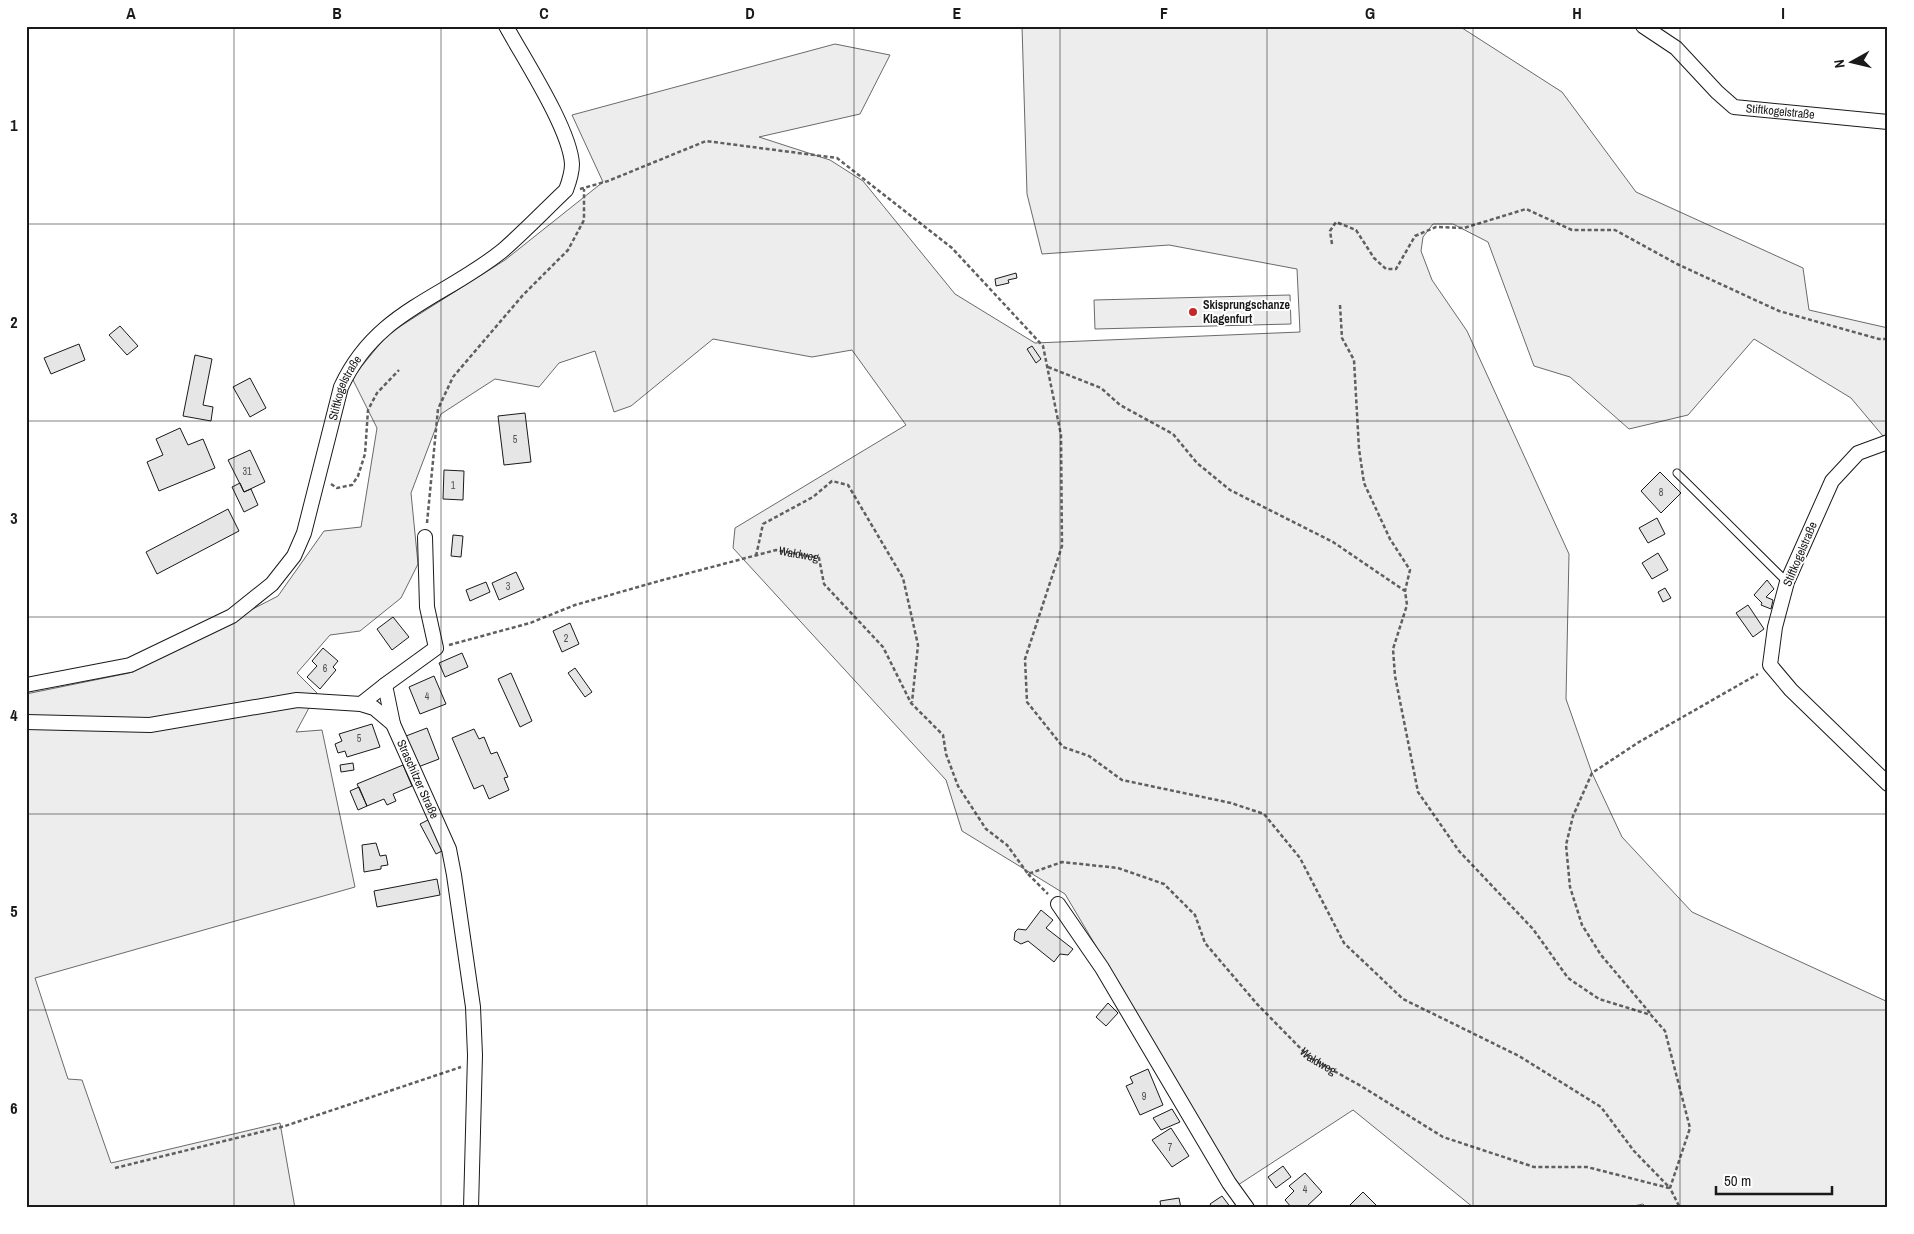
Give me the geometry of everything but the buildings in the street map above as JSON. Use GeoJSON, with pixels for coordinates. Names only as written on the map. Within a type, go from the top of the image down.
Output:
{"type":"FeatureCollection","features":[{"type":"Feature","properties":{"kind":"street"},"geometry":{"type":"LineString","coordinates":[[506,26],[564,131],[572,164],[571,177],[566,190]]}},
{"type":"Feature","properties":{"kind":"street","name":"Stiftkogelstraße"},"geometry":{"type":"LineString","coordinates":[[1643,26],[1676,48],[1717,92],[1734,107],[1888,122]]}},
{"type":"Feature","properties":{"kind":"street","name":"Stiftkogelstraße"},"geometry":{"type":"LineString","coordinates":[[26,685],[130,665],[232,616],[272,584],[294,556],[304,533],[341,387],[352,364],[368,343],[391,323],[501,251],[566,190]]}},
{"type":"Feature","properties":{"kind":"street","name":"Stiftkogelstraße"},"geometry":{"type":"LineString","coordinates":[[1770,666],[1775,627],[1787,582],[1832,481],[1858,453],[1888,442]]}},
{"type":"Feature","properties":{"kind":"street"},"geometry":{"type":"LineString","coordinates":[[361,704],[436,648],[427,607],[425,537]]}},
{"type":"Feature","properties":{"kind":"street"},"geometry":{"type":"LineString","coordinates":[[1770,666],[1791,690],[1888,784]]}},
{"type":"Feature","properties":{"kind":"street"},"geometry":{"type":"LineString","coordinates":[[385,685],[392,724]]}},
{"type":"Feature","properties":{"kind":"street","name":"Straschitzer Straße"},"geometry":{"type":"LineString","coordinates":[[26,722],[150,726],[297,700],[361,704],[374,708],[392,724],[449,849],[473,1007],[475,1054],[471,1208]]}},
{"type":"Feature","properties":{"kind":"street"},"geometry":{"type":"LineString","coordinates":[[1058,904],[1102,968],[1224,1174],[1247,1208]]}},
{"type":"Feature","properties":{"kind":"lane"},"geometry":{"type":"LineString","coordinates":[[1676,473],[1787,582]]}},
{"type":"Feature","properties":{"kind":"path"},"geometry":{"type":"LineString","coordinates":[[566,190],[584,189],[616,178],[706,141],[837,158],[952,248],[1042,346],[1048,366],[1061,435],[1062,546],[1025,658],[1027,702],[1064,747],[1089,756],[1122,780],[1231,803],[1264,814],[1300,858],[1344,942],[1403,999],[1519,1056],[1601,1107],[1634,1151],[1670,1188],[1680,1208]]}},
{"type":"Feature","properties":{"kind":"path"},"geometry":{"type":"LineString","coordinates":[[425,537],[438,408],[454,377],[523,296],[568,250],[584,220],[584,189]]}},
{"type":"Feature","properties":{"kind":"path"},"geometry":{"type":"LineString","coordinates":[[1332,244],[1330,231],[1336,222],[1356,230],[1374,258],[1386,269],[1396,269],[1415,236],[1436,227],[1464,228],[1526,209],[1572,230],[1615,230],[1677,264],[1778,312],[1878,339],[1888,339]]}},
{"type":"Feature","properties":{"kind":"path"},"geometry":{"type":"LineString","coordinates":[[1340,305],[1342,338],[1354,360],[1359,449],[1364,484],[1390,538],[1410,570],[1405,591],[1407,605],[1393,648],[1395,676],[1418,792],[1459,851],[1533,929],[1568,978],[1598,999],[1651,1015]]}},
{"type":"Feature","properties":{"kind":"path"},"geometry":{"type":"LineString","coordinates":[[1048,366],[1101,388],[1120,405],[1174,434],[1197,464],[1230,490],[1333,542],[1405,591]]}},
{"type":"Feature","properties":{"kind":"path"},"geometry":{"type":"LineString","coordinates":[[317,477],[337,488],[352,485],[358,476],[365,454],[368,410],[377,393],[399,370]]}},
{"type":"Feature","properties":{"kind":"path"},"geometry":{"type":"LineString","coordinates":[[756,556],[763,524],[813,497],[832,481],[848,485],[902,578],[918,645],[912,703]]}},
{"type":"Feature","properties":{"kind":"path","name":"Waldweg"},"geometry":{"type":"LineString","coordinates":[[436,648],[530,623],[575,606],[659,581],[776,550],[819,558],[824,584],[883,647],[912,703],[943,735],[946,754],[958,786],[986,829],[1007,844],[1028,874],[1058,904]]}},
{"type":"Feature","properties":{"kind":"path"},"geometry":{"type":"LineString","coordinates":[[1670,1188],[1690,1128],[1666,1032],[1601,955],[1582,925],[1570,887],[1566,844],[1573,816],[1592,773],[1639,742],[1730,692],[1770,666]]}},
{"type":"Feature","properties":{"kind":"path","name":"Waldweg"},"geometry":{"type":"LineString","coordinates":[[1028,874],[1062,862],[1118,868],[1164,884],[1195,915],[1206,943],[1257,1004],[1309,1057],[1443,1136],[1534,1167],[1587,1167],[1670,1188]]}},
{"type":"Feature","properties":{"kind":"path"},"geometry":{"type":"LineString","coordinates":[[115,1168],[255,1134],[464,1066],[475,1054]]}},
{"type":"Feature","properties":{"kind":"shaded area"},"geometry":{"type":"Polygon","coordinates":[[[1022,26],[1459,26],[1562,92],[1636,192],[1803,268],[1809,310],[1888,328],[1888,442],[1851,398],[1754,339],[1688,415],[1629,429],[1570,377],[1534,366],[1488,242],[1453,224],[1433,224],[1423,237],[1421,251],[1432,280],[1467,331],[1569,554],[1566,699],[1592,773],[1622,837],[1692,912],[1888,1002],[1888,1208],[1647,1208],[1643,1204],[1624,1208],[1474,1208],[1353,1110],[1238,1185],[1065,894],[962,831],[946,780],[733,548],[735,528],[906,425],[852,350],[812,357],[713,339],[631,406],[614,412],[595,351],[559,363],[539,387],[495,379],[441,414],[411,493],[418,564],[401,598],[360,631],[330,635],[297,673],[317,693],[296,732],[322,730],[355,887],[35,978],[68,1079],[82,1080],[111,1163],[280,1123],[295,1208],[26,1208],[26,694],[129,673],[278,596],[324,531],[361,527],[377,428],[352,378],[388,334],[505,260],[603,182],[572,115],[835,44],[890,55],[860,114],[759,137],[830,160],[863,181],[955,294],[1035,343],[1300,332],[1297,269],[1169,245],[1042,254],[1027,194],[1022,26]]]}},
{"type":"Feature","properties":{"kind":"shaded area","name":"Skisprungschanze Klagenfurt"},"geometry":{"type":"Polygon","coordinates":[[[1290,295],[1291,324],[1095,329],[1094,300],[1290,295]]]}},
{"type":"Feature","properties":{"kind":"place","name":"Skisprungschanze Klagenfurt"},"geometry":{"type":"Point","coordinates":[1193,312]}}]}
